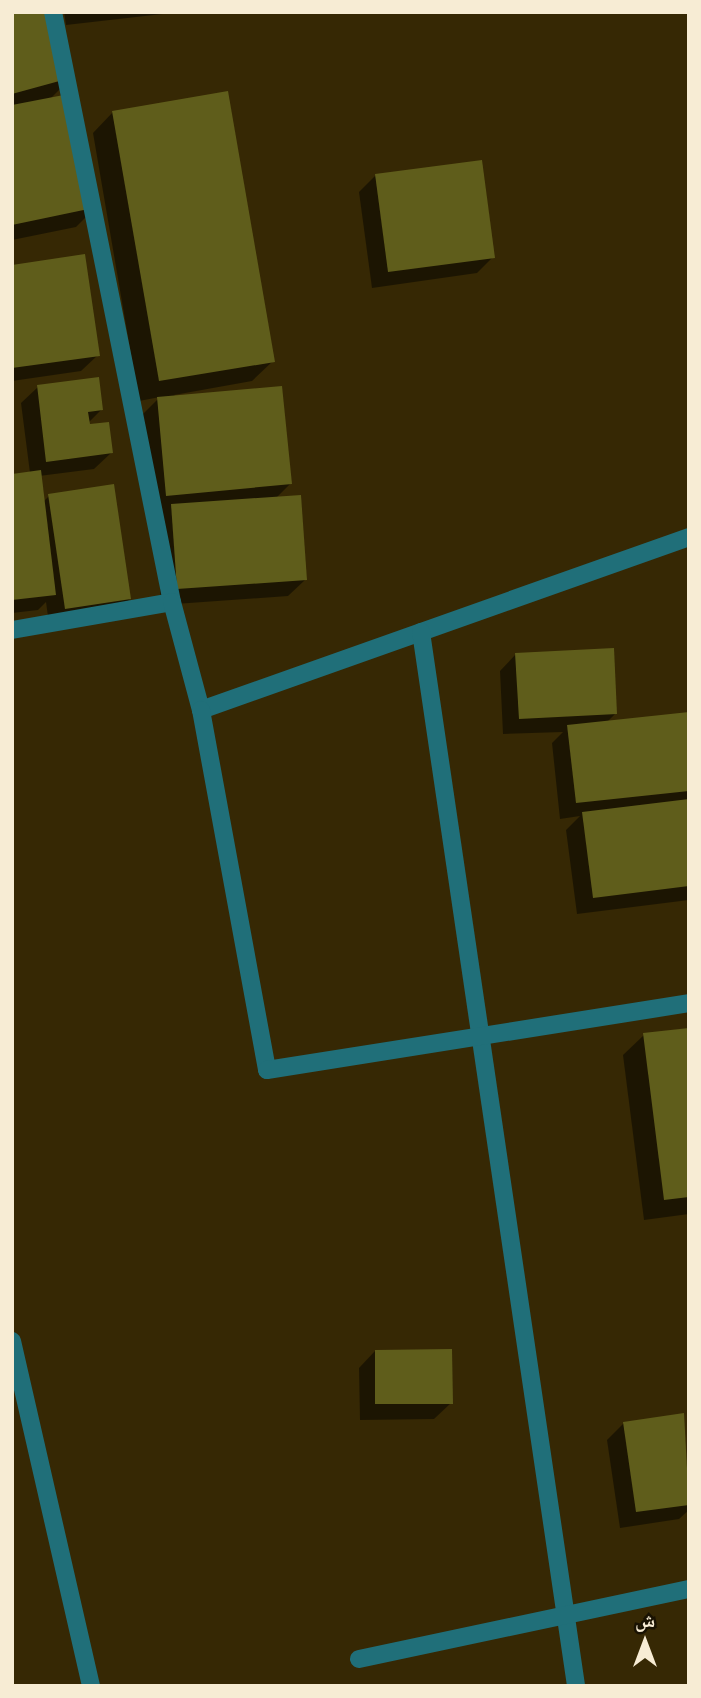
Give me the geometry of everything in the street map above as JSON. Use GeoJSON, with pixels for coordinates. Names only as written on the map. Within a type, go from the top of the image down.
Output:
{"type":"FeatureCollection","features":[{"type":"Feature","properties":{"kind":"street"},"geometry":{"type":"LineString","coordinates":[[52,12],[172,602],[201,710],[267,1070],[689,1003]]}},
{"type":"Feature","properties":{"kind":"street"},"geometry":{"type":"LineString","coordinates":[[201,710],[689,537]]}},
{"type":"Feature","properties":{"kind":"street"},"geometry":{"type":"LineString","coordinates":[[12,630],[172,602]]}},
{"type":"Feature","properties":{"kind":"street"},"geometry":{"type":"LineString","coordinates":[[421,632],[576,1686]]}},
{"type":"Feature","properties":{"kind":"street"},"geometry":{"type":"LineString","coordinates":[[12,1340],[91,1686]]}},
{"type":"Feature","properties":{"kind":"street"},"geometry":{"type":"LineString","coordinates":[[359,1659],[689,1589]]}},
{"type":"Feature","properties":{"kind":"building"},"geometry":{"type":"Polygon","coordinates":[[[12,12],[56,12],[74,77],[12,94],[12,12]]]}},
{"type":"Feature","properties":{"kind":"building"},"geometry":{"type":"Polygon","coordinates":[[[228,91],[275,362],[159,381],[112,111],[228,91]]]}},
{"type":"Feature","properties":{"kind":"building"},"geometry":{"type":"Polygon","coordinates":[[[74,93],[98,207],[12,225],[12,105],[74,93]]]}},
{"type":"Feature","properties":{"kind":"building"},"geometry":{"type":"Polygon","coordinates":[[[482,160],[495,258],[388,272],[375,174],[482,160]]]}},
{"type":"Feature","properties":{"kind":"building"},"geometry":{"type":"Polygon","coordinates":[[[85,254],[100,356],[12,368],[12,265],[85,254]]]}},
{"type":"Feature","properties":{"kind":"building"},"geometry":{"type":"Polygon","coordinates":[[[99,377],[103,410],[88,412],[90,424],[109,422],[113,453],[46,462],[37,385],[99,377]]]}},
{"type":"Feature","properties":{"kind":"building"},"geometry":{"type":"Polygon","coordinates":[[[282,386],[292,484],[166,496],[157,397],[282,386]]]}},
{"type":"Feature","properties":{"kind":"building"},"geometry":{"type":"Polygon","coordinates":[[[41,470],[56,595],[12,600],[12,474],[41,470]]]}},
{"type":"Feature","properties":{"kind":"building"},"geometry":{"type":"Polygon","coordinates":[[[114,484],[131,599],[65,609],[48,494],[114,484]]]}},
{"type":"Feature","properties":{"kind":"building"},"geometry":{"type":"Polygon","coordinates":[[[301,495],[307,580],[177,589],[171,504],[301,495]]]}},
{"type":"Feature","properties":{"kind":"building"},"geometry":{"type":"Polygon","coordinates":[[[614,648],[617,714],[519,719],[515,653],[614,648]]]}},
{"type":"Feature","properties":{"kind":"building"},"geometry":{"type":"Polygon","coordinates":[[[689,712],[689,791],[576,803],[567,725],[689,712]]]}},
{"type":"Feature","properties":{"kind":"building"},"geometry":{"type":"Polygon","coordinates":[[[689,799],[689,886],[593,898],[582,812],[689,799]]]}},
{"type":"Feature","properties":{"kind":"building"},"geometry":{"type":"Polygon","coordinates":[[[689,1028],[689,1197],[664,1200],[643,1033],[689,1028]]]}},
{"type":"Feature","properties":{"kind":"building"},"geometry":{"type":"Polygon","coordinates":[[[452,1349],[453,1404],[375,1404],[375,1350],[452,1349]]]}},
{"type":"Feature","properties":{"kind":"building"},"geometry":{"type":"Polygon","coordinates":[[[684,1413],[689,1505],[636,1512],[623,1422],[684,1413]]]}}]}
